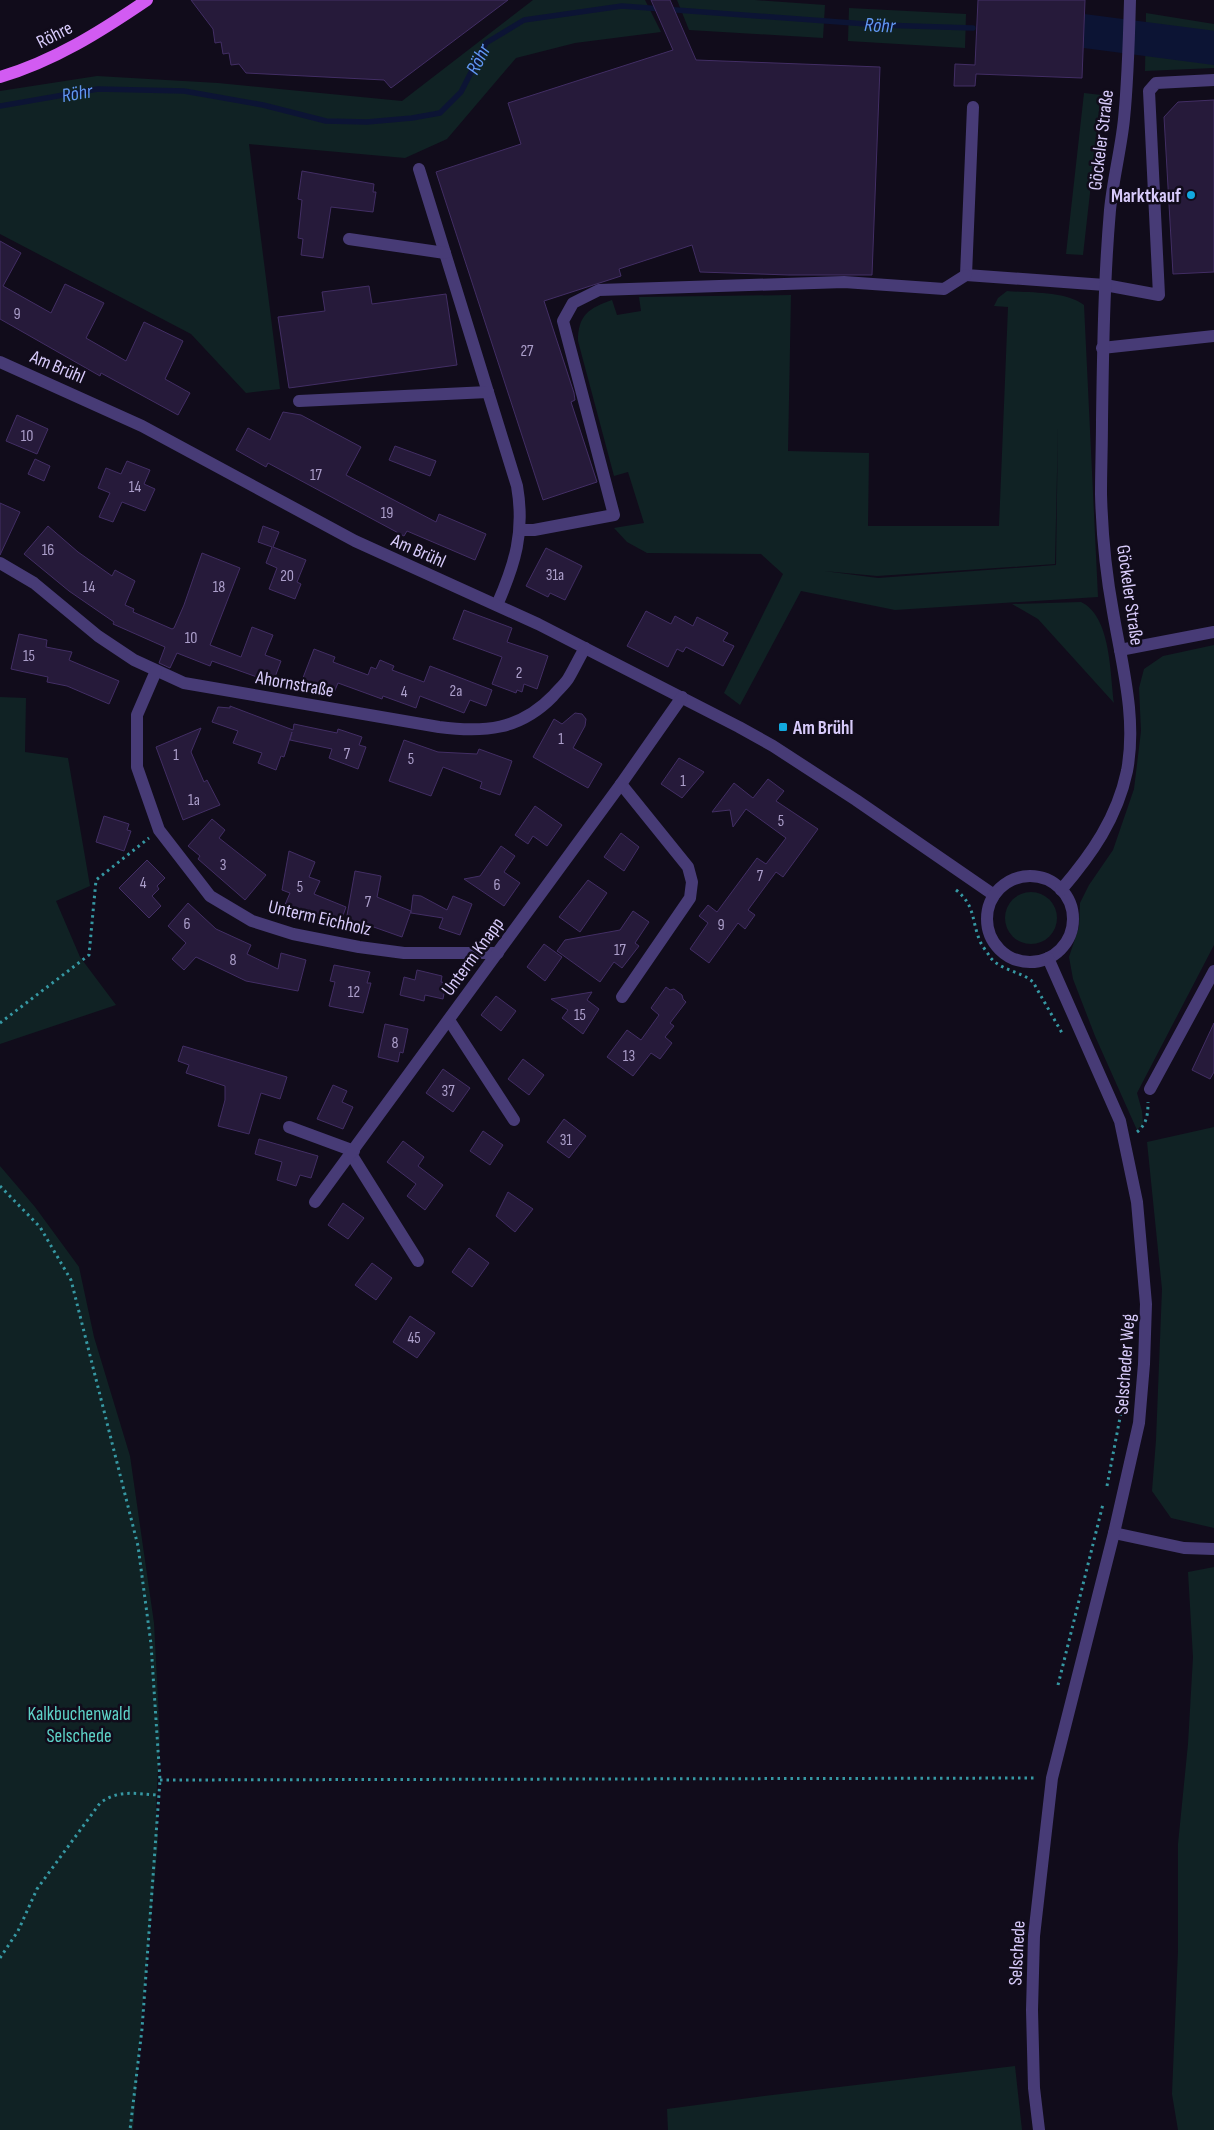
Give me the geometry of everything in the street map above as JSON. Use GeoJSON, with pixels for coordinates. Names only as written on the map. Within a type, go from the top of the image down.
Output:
{"type":"FeatureCollection","features":[{"type":"Feature","properties":{"kind":"main road","name":"Röhre"},"geometry":{"type":"LineString","coordinates":[[0,77],[24,70],[83,42],[147,0]]}},
{"type":"Feature","properties":{"kind":"street","name":"Göckeler Straße"},"geometry":{"type":"LineString","coordinates":[[1061,890],[1083,865],[1103,836],[1118,804],[1127,771],[1130,738],[1129,712],[1112,610],[1104,534],[1102,494],[1102,348],[1104,286],[1110,207],[1124,119],[1130,0]]}},
{"type":"Feature","properties":{"kind":"street"},"geometry":{"type":"LineString","coordinates":[[520,530],[534,530],[614,515],[563,320],[573,303],[599,290],[844,282],[944,289],[966,275],[1104,286],[1160,295],[1149,91],[1156,82],[1214,80]]}},
{"type":"Feature","properties":{"kind":"street"},"geometry":{"type":"LineString","coordinates":[[966,275],[973,107]]}},
{"type":"Feature","properties":{"kind":"street"},"geometry":{"type":"LineString","coordinates":[[419,169],[517,486],[521,505],[520,530],[511,573],[497,605]]}},
{"type":"Feature","properties":{"kind":"street"},"geometry":{"type":"LineString","coordinates":[[349,239],[445,253]]}},
{"type":"Feature","properties":{"kind":"street"},"geometry":{"type":"LineString","coordinates":[[1102,348],[1214,336]]}},
{"type":"Feature","properties":{"kind":"street","name":"Am Brühl"},"geometry":{"type":"LineString","coordinates":[[0,362],[142,426],[354,541],[497,605],[682,697],[773,746],[856,800],[994,896]]}},
{"type":"Feature","properties":{"kind":"street"},"geometry":{"type":"LineString","coordinates":[[299,401],[488,392]]}},
{"type":"Feature","properties":{"kind":"street","name":"Ahornstraße"},"geometry":{"type":"LineString","coordinates":[[0,563],[34,583],[98,636],[134,660],[184,683],[439,727],[475,730],[508,725],[524,719],[542,706],[567,680],[585,648]]}},
{"type":"Feature","properties":{"kind":"street"},"geometry":{"type":"LineString","coordinates":[[1120,650],[1214,632]]}},
{"type":"Feature","properties":{"kind":"street","name":"Unterm Eichholz"},"geometry":{"type":"LineString","coordinates":[[156,671],[137,715],[137,767],[159,830],[210,896],[252,921],[293,934],[359,948],[404,953],[498,953]]}},
{"type":"Feature","properties":{"kind":"street","name":"Unterm Knapp"},"geometry":{"type":"LineString","coordinates":[[315,1202],[621,784],[682,697]]}},
{"type":"Feature","properties":{"kind":"street"},"geometry":{"type":"LineString","coordinates":[[621,784],[688,867],[692,882],[690,898],[622,997]]}},
{"type":"Feature","properties":{"kind":"street"},"geometry":{"type":"LineString","coordinates":[[1032,876],[1053,883],[1061,890],[1070,903],[1072,924],[1068,938],[1060,950],[1048,958],[1035,962],[1020,961],[1000,950],[993,941],[987,919],[988,909],[994,896],[1007,883],[1019,878],[1032,876]]}},
{"type":"Feature","properties":{"kind":"street","name":"Selscheder Weg"},"geometry":{"type":"LineString","coordinates":[[1048,958],[1120,1121],[1137,1202],[1146,1304],[1144,1364],[1139,1423],[1114,1533],[1052,1778]]}},
{"type":"Feature","properties":{"kind":"street"},"geometry":{"type":"LineString","coordinates":[[1150,1089],[1214,971]]}},
{"type":"Feature","properties":{"kind":"street"},"geometry":{"type":"LineString","coordinates":[[449,1020],[514,1120]]}},
{"type":"Feature","properties":{"kind":"street"},"geometry":{"type":"LineString","coordinates":[[289,1127],[352,1153],[418,1261]]}},
{"type":"Feature","properties":{"kind":"street"},"geometry":{"type":"LineString","coordinates":[[1114,1533],[1184,1548],[1214,1549]]}},
{"type":"Feature","properties":{"kind":"street","name":"Selschede"},"geometry":{"type":"LineString","coordinates":[[1039,2130],[1034,2078],[1034,1936],[1052,1778]]}},
{"type":"Feature","properties":{"kind":"path"},"geometry":{"type":"LineString","coordinates":[[0,1023],[89,955],[96,880],[159,830]]}},
{"type":"Feature","properties":{"kind":"path"},"geometry":{"type":"LineString","coordinates":[[955,889],[968,902],[980,942],[992,959],[1004,968],[1034,982],[1066,1039]]}},
{"type":"Feature","properties":{"kind":"path"},"geometry":{"type":"LineString","coordinates":[[1125,1143],[1144,1126],[1148,1113],[1150,1089]]}},
{"type":"Feature","properties":{"kind":"path"},"geometry":{"type":"LineString","coordinates":[[0,1186],[40,1227],[71,1280],[138,1546],[151,1644],[160,1780],[142,2030],[130,2130]]}},
{"type":"Feature","properties":{"kind":"path"},"geometry":{"type":"LineString","coordinates":[[1105,1494],[1122,1407],[1126,1372]]}},
{"type":"Feature","properties":{"kind":"path"},"geometry":{"type":"LineString","coordinates":[[1056,1691],[1103,1503]]}},
{"type":"Feature","properties":{"kind":"path"},"geometry":{"type":"LineString","coordinates":[[160,1780],[1039,1778],[1037,1787]]}},
{"type":"Feature","properties":{"kind":"path"},"geometry":{"type":"LineString","coordinates":[[0,1958],[18,1931],[37,1889],[100,1803],[110,1796],[122,1793],[158,1794]]}},
{"type":"Feature","properties":{"kind":"green space"},"geometry":{"type":"Polygon","coordinates":[[[533,0],[645,0],[661,32],[575,43],[516,58],[447,139],[405,158],[249,144],[280,389],[246,393],[191,334],[0,234],[0,91],[97,76],[218,83],[402,101],[533,0]]]}},
{"type":"Feature","properties":{"kind":"green space"},"geometry":{"type":"Polygon","coordinates":[[[677,0],[755,0],[825,5],[823,38],[689,30],[677,0]]]}},
{"type":"Feature","properties":{"kind":"green space"},"geometry":{"type":"Polygon","coordinates":[[[849,8],[966,14],[965,48],[848,41],[849,8]]]}},
{"type":"Feature","properties":{"kind":"green space"},"geometry":{"type":"Polygon","coordinates":[[[1146,13],[1214,24],[1214,68],[1145,71],[1146,13]]]}},
{"type":"Feature","properties":{"kind":"green space"},"geometry":{"type":"Polygon","coordinates":[[[1084,93],[1101,95],[1083,255],[1066,254],[1084,93]]]}},
{"type":"Feature","properties":{"kind":"green space"},"geometry":{"type":"Polygon","coordinates":[[[1007,291],[1036,293],[1067,297],[1084,305],[1098,597],[895,610],[801,591],[740,705],[724,693],[783,574],[761,554],[647,553],[627,542],[614,528],[644,523],[628,472],[614,476],[578,341],[580,325],[586,314],[597,306],[612,300],[617,315],[641,311],[639,297],[791,295],[788,451],[869,453],[868,526],[999,526],[1008,307],[994,306],[998,298],[1007,291]],[[1058,426],[1055,564],[877,576],[824,571],[878,578],[1056,565],[1058,426]]]}},
{"type":"Feature","properties":{"kind":"green space"},"geometry":{"type":"Polygon","coordinates":[[[1081,602],[1091,609],[1104,632],[1110,662],[1114,703],[1038,619],[1012,604],[1081,602]]]}},
{"type":"Feature","properties":{"kind":"green space"},"geometry":{"type":"Polygon","coordinates":[[[1214,645],[1214,945],[1137,1093],[1143,1123],[1137,1130],[1095,1036],[1073,979],[1069,957],[1079,927],[1080,903],[1089,885],[1113,850],[1134,789],[1141,731],[1139,688],[1144,669],[1163,656],[1214,645]]]}},
{"type":"Feature","properties":{"kind":"green space"},"geometry":{"type":"Polygon","coordinates":[[[0,697],[26,698],[25,752],[68,758],[90,886],[56,901],[80,957],[116,1005],[0,1044],[0,697]]]}},
{"type":"Feature","properties":{"kind":"green space"},"geometry":{"type":"Polygon","coordinates":[[[1031,892],[1041,894],[1049,900],[1055,908],[1057,918],[1055,928],[1049,936],[1041,942],[1031,944],[1021,942],[1013,936],[1007,928],[1005,918],[1007,908],[1013,900],[1021,894],[1031,892]]]}},
{"type":"Feature","properties":{"kind":"green space"},"geometry":{"type":"Polygon","coordinates":[[[1214,1127],[1214,1528],[1171,1518],[1152,1491],[1162,1289],[1147,1142],[1214,1127]]]}},
{"type":"Feature","properties":{"kind":"green space","name":"Kalkbuchenwald Selschede"},"geometry":{"type":"Polygon","coordinates":[[[0,1166],[35,1207],[79,1267],[94,1337],[130,1456],[154,1623],[160,1738],[156,1804],[158,1842],[133,2130],[0,2130],[0,1166]]]}},
{"type":"Feature","properties":{"kind":"green space"},"geometry":{"type":"Polygon","coordinates":[[[1214,1567],[1214,2130],[1178,2130],[1172,2094],[1178,1951],[1178,1844],[1188,1744],[1193,1657],[1188,1572],[1214,1567]]]}},
{"type":"Feature","properties":{"kind":"green space"},"geometry":{"type":"Polygon","coordinates":[[[1015,2066],[1022,2130],[668,2130],[667,2109],[1015,2066]]]}},
{"type":"Feature","properties":{"kind":"building"},"geometry":{"type":"Polygon","coordinates":[[[191,0],[508,0],[391,88],[384,80],[246,73],[239,64],[231,65],[229,53],[223,54],[221,42],[215,43],[213,29],[191,0]]]}},
{"type":"Feature","properties":{"kind":"building"},"geometry":{"type":"Polygon","coordinates":[[[651,0],[670,0],[696,60],[880,67],[872,275],[700,272],[692,245],[619,269],[621,276],[544,301],[574,393],[575,400],[571,402],[597,482],[543,500],[436,172],[521,144],[508,103],[673,50],[651,0]]]}},
{"type":"Feature","properties":{"kind":"building"},"geometry":{"type":"Polygon","coordinates":[[[978,0],[1085,0],[1082,78],[976,74],[975,86],[954,86],[955,64],[975,65],[978,0]]]}},
{"type":"Feature","properties":{"kind":"building","name":"Marktkauf"},"geometry":{"type":"Polygon","coordinates":[[[1214,100],[1214,272],[1173,274],[1164,117],[1178,102],[1214,100]]]}},
{"type":"Feature","properties":{"kind":"building"},"geometry":{"type":"Polygon","coordinates":[[[302,171],[374,184],[373,192],[376,192],[373,212],[331,207],[323,258],[301,255],[303,239],[298,238],[302,200],[298,199],[302,171]]]}},
{"type":"Feature","properties":{"kind":"building"},"geometry":{"type":"Polygon","coordinates":[[[0,241],[21,253],[3,286],[51,313],[65,284],[104,303],[86,338],[126,361],[144,322],[183,341],[165,379],[190,393],[178,415],[101,373],[100,376],[0,319],[0,241]]]}},
{"type":"Feature","properties":{"kind":"building"},"geometry":{"type":"Polygon","coordinates":[[[369,286],[372,304],[446,294],[457,365],[289,388],[278,317],[325,311],[322,292],[369,286]]]}},
{"type":"Feature","properties":{"kind":"building"},"geometry":{"type":"Polygon","coordinates":[[[283,412],[301,415],[361,447],[346,475],[436,522],[439,514],[486,534],[475,560],[407,531],[404,536],[268,463],[266,467],[236,450],[248,428],[270,440],[283,412]]]}},
{"type":"Feature","properties":{"kind":"building"},"geometry":{"type":"Polygon","coordinates":[[[17,415],[48,429],[37,454],[6,441],[17,415]]]}},
{"type":"Feature","properties":{"kind":"building"},"geometry":{"type":"Polygon","coordinates":[[[395,446],[436,461],[430,476],[389,460],[395,446]]]}},
{"type":"Feature","properties":{"kind":"building"},"geometry":{"type":"Polygon","coordinates":[[[35,459],[50,466],[44,481],[28,474],[35,459]]]}},
{"type":"Feature","properties":{"kind":"building"},"geometry":{"type":"Polygon","coordinates":[[[127,461],[150,470],[144,484],[155,489],[145,511],[122,502],[113,522],[99,517],[110,493],[98,488],[106,468],[121,474],[127,461]]]}},
{"type":"Feature","properties":{"kind":"building"},"geometry":{"type":"Polygon","coordinates":[[[0,503],[20,512],[0,555],[0,503]]]}},
{"type":"Feature","properties":{"kind":"building"},"geometry":{"type":"Polygon","coordinates":[[[48,526],[78,552],[112,576],[115,570],[135,581],[125,605],[134,609],[133,612],[172,629],[184,605],[202,553],[240,568],[210,645],[241,657],[252,627],[273,635],[265,655],[281,661],[275,677],[260,671],[257,677],[212,661],[210,666],[177,653],[170,668],[159,663],[165,647],[113,624],[114,622],[69,591],[24,554],[48,526]]]}},
{"type":"Feature","properties":{"kind":"building"},"geometry":{"type":"Polygon","coordinates":[[[263,526],[279,532],[273,547],[306,560],[297,582],[301,584],[295,599],[269,589],[277,568],[266,563],[272,547],[258,542],[263,526]]]}},
{"type":"Feature","properties":{"kind":"building"},"geometry":{"type":"Polygon","coordinates":[[[546,548],[582,566],[565,600],[550,593],[548,597],[526,586],[546,548]]]}},
{"type":"Feature","properties":{"kind":"building"},"geometry":{"type":"Polygon","coordinates":[[[464,610],[512,628],[507,642],[548,656],[537,689],[524,684],[522,692],[517,690],[516,693],[492,684],[502,657],[453,639],[464,610]]]}},
{"type":"Feature","properties":{"kind":"building"},"geometry":{"type":"Polygon","coordinates":[[[646,611],[671,624],[675,616],[693,626],[697,617],[728,633],[723,641],[734,646],[723,666],[686,647],[683,652],[677,649],[668,667],[627,646],[646,611]]]}},
{"type":"Feature","properties":{"kind":"building"},"geometry":{"type":"Polygon","coordinates":[[[19,634],[47,640],[46,647],[72,652],[69,660],[119,681],[109,704],[67,686],[47,682],[48,677],[11,669],[19,634]]]}},
{"type":"Feature","properties":{"kind":"building"},"geometry":{"type":"Polygon","coordinates":[[[314,649],[335,657],[333,662],[368,675],[371,667],[376,669],[380,660],[394,666],[392,670],[424,682],[430,666],[492,690],[486,706],[470,700],[464,713],[420,696],[416,708],[383,696],[382,699],[338,683],[333,695],[301,683],[314,649]]]}},
{"type":"Feature","properties":{"kind":"building"},"geometry":{"type":"Polygon","coordinates":[[[230,706],[293,730],[294,724],[337,733],[338,729],[362,737],[359,745],[366,747],[358,769],[329,758],[332,749],[290,740],[292,732],[284,757],[281,756],[276,770],[258,763],[262,753],[233,743],[238,731],[212,722],[218,707],[230,708],[230,706]]]}},
{"type":"Feature","properties":{"kind":"building"},"geometry":{"type":"Polygon","coordinates":[[[575,713],[582,714],[586,719],[585,726],[573,748],[602,764],[588,788],[533,757],[554,719],[562,724],[575,713]]]}},
{"type":"Feature","properties":{"kind":"building"},"geometry":{"type":"Polygon","coordinates":[[[201,728],[191,752],[204,782],[207,780],[220,805],[183,820],[156,747],[201,728]]]}},
{"type":"Feature","properties":{"kind":"building"},"geometry":{"type":"Polygon","coordinates":[[[404,740],[438,752],[477,754],[479,749],[512,761],[500,795],[480,788],[482,782],[443,767],[431,796],[389,781],[404,740]]]}},
{"type":"Feature","properties":{"kind":"building"},"geometry":{"type":"Polygon","coordinates":[[[679,758],[704,772],[682,798],[661,784],[679,758]]]}},
{"type":"Feature","properties":{"kind":"building"},"geometry":{"type":"Polygon","coordinates":[[[768,779],[784,791],[776,801],[818,829],[783,877],[776,872],[748,910],[755,915],[745,929],[738,923],[709,963],[690,949],[708,923],[699,916],[708,905],[717,912],[757,858],[766,864],[786,838],[746,809],[733,827],[730,810],[712,812],[734,783],[753,798],[768,779]]]}},
{"type":"Feature","properties":{"kind":"building"},"geometry":{"type":"Polygon","coordinates":[[[535,806],[562,825],[547,846],[533,836],[528,844],[515,835],[535,806]]]}},
{"type":"Feature","properties":{"kind":"building"},"geometry":{"type":"Polygon","coordinates":[[[104,816],[129,824],[127,830],[131,831],[124,851],[96,842],[104,816]]]}},
{"type":"Feature","properties":{"kind":"building"},"geometry":{"type":"Polygon","coordinates":[[[212,819],[225,830],[219,838],[266,875],[245,900],[198,859],[200,856],[188,846],[212,819]]]}},
{"type":"Feature","properties":{"kind":"building"},"geometry":{"type":"Polygon","coordinates":[[[621,833],[639,847],[624,871],[604,857],[621,833]]]}},
{"type":"Feature","properties":{"kind":"building"},"geometry":{"type":"Polygon","coordinates":[[[501,846],[515,856],[504,872],[520,883],[504,906],[464,879],[480,876],[501,846]]]}},
{"type":"Feature","properties":{"kind":"building"},"geometry":{"type":"Polygon","coordinates":[[[289,851],[315,862],[309,877],[320,881],[314,894],[346,907],[340,924],[328,922],[284,907],[290,893],[282,890],[289,851]]]}},
{"type":"Feature","properties":{"kind":"building"},"geometry":{"type":"Polygon","coordinates":[[[147,860],[165,878],[157,886],[159,889],[152,896],[161,906],[149,918],[119,888],[147,860]]]}},
{"type":"Feature","properties":{"kind":"building"},"geometry":{"type":"Polygon","coordinates":[[[355,871],[381,876],[377,897],[411,911],[402,937],[368,925],[367,929],[346,921],[355,871]]]}},
{"type":"Feature","properties":{"kind":"building"},"geometry":{"type":"Polygon","coordinates":[[[588,880],[607,893],[580,932],[559,917],[588,880]]]}},
{"type":"Feature","properties":{"kind":"building"},"geometry":{"type":"Polygon","coordinates":[[[413,895],[421,896],[447,910],[453,896],[472,904],[460,935],[439,928],[443,918],[411,913],[413,895]]]}},
{"type":"Feature","properties":{"kind":"building"},"geometry":{"type":"Polygon","coordinates":[[[188,903],[216,929],[251,945],[247,954],[278,969],[281,953],[306,960],[298,991],[246,981],[196,957],[184,970],[172,959],[186,943],[168,926],[188,903]]]}},
{"type":"Feature","properties":{"kind":"building"},"geometry":{"type":"Polygon","coordinates":[[[633,911],[649,922],[635,943],[639,946],[622,968],[614,962],[600,982],[557,951],[565,940],[620,930],[633,911]]]}},
{"type":"Feature","properties":{"kind":"building"},"geometry":{"type":"Polygon","coordinates":[[[544,944],[562,957],[545,981],[527,967],[544,944]]]}},
{"type":"Feature","properties":{"kind":"building"},"geometry":{"type":"Polygon","coordinates":[[[334,965],[370,972],[367,983],[371,983],[363,1013],[329,1006],[335,982],[330,981],[334,965]]]}},
{"type":"Feature","properties":{"kind":"building"},"geometry":{"type":"Polygon","coordinates":[[[417,970],[442,976],[441,982],[446,983],[443,999],[425,995],[424,1001],[400,995],[404,977],[415,980],[417,970]]]}},
{"type":"Feature","properties":{"kind":"building"},"geometry":{"type":"Polygon","coordinates":[[[666,987],[670,990],[674,989],[682,995],[686,1002],[670,1023],[674,1026],[665,1037],[672,1043],[660,1059],[651,1053],[633,1076],[607,1057],[627,1030],[641,1040],[659,1015],[651,1008],[666,987]]]}},
{"type":"Feature","properties":{"kind":"building"},"geometry":{"type":"Polygon","coordinates":[[[592,992],[587,1000],[599,1009],[583,1034],[562,1018],[568,1010],[551,999],[592,992]]]}},
{"type":"Feature","properties":{"kind":"building"},"geometry":{"type":"Polygon","coordinates":[[[496,996],[516,1011],[501,1031],[481,1015],[496,996]]]}},
{"type":"Feature","properties":{"kind":"building"},"geometry":{"type":"Polygon","coordinates":[[[1214,1023],[1214,1072],[1210,1079],[1192,1070],[1214,1023]]]}},
{"type":"Feature","properties":{"kind":"building"},"geometry":{"type":"Polygon","coordinates":[[[385,1024],[408,1029],[403,1053],[400,1052],[398,1062],[378,1057],[385,1024]]]}},
{"type":"Feature","properties":{"kind":"building"},"geometry":{"type":"Polygon","coordinates":[[[183,1046],[287,1077],[280,1099],[261,1093],[249,1134],[218,1126],[225,1100],[225,1086],[186,1073],[189,1065],[178,1061],[183,1046]]]}},
{"type":"Feature","properties":{"kind":"building"},"geometry":{"type":"Polygon","coordinates":[[[523,1059],[544,1075],[529,1095],[508,1079],[523,1059]]]}},
{"type":"Feature","properties":{"kind":"building"},"geometry":{"type":"Polygon","coordinates":[[[443,1069],[470,1088],[453,1112],[426,1093],[443,1069]]]}},
{"type":"Feature","properties":{"kind":"building"},"geometry":{"type":"Polygon","coordinates":[[[333,1085],[347,1091],[342,1102],[353,1107],[343,1129],[317,1119],[333,1085]]]}},
{"type":"Feature","properties":{"kind":"building"},"geometry":{"type":"Polygon","coordinates":[[[564,1119],[586,1136],[569,1158],[547,1142],[564,1119]]]}},
{"type":"Feature","properties":{"kind":"building"},"geometry":{"type":"Polygon","coordinates":[[[483,1131],[503,1145],[490,1165],[470,1151],[483,1131]]]}},
{"type":"Feature","properties":{"kind":"building"},"geometry":{"type":"Polygon","coordinates":[[[259,1139],[318,1156],[311,1178],[300,1175],[296,1186],[277,1180],[282,1162],[255,1154],[259,1139]]]}},
{"type":"Feature","properties":{"kind":"building"},"geometry":{"type":"Polygon","coordinates":[[[403,1141],[424,1157],[418,1166],[443,1185],[425,1210],[407,1196],[416,1184],[387,1162],[403,1141]]]}},
{"type":"Feature","properties":{"kind":"building"},"geometry":{"type":"Polygon","coordinates":[[[508,1192],[533,1209],[515,1232],[496,1216],[508,1192]]]}},
{"type":"Feature","properties":{"kind":"building"},"geometry":{"type":"Polygon","coordinates":[[[343,1203],[364,1218],[348,1239],[328,1225],[343,1203]]]}},
{"type":"Feature","properties":{"kind":"building"},"geometry":{"type":"Polygon","coordinates":[[[469,1248],[489,1263],[472,1287],[452,1272],[469,1248]]]}},
{"type":"Feature","properties":{"kind":"building"},"geometry":{"type":"Polygon","coordinates":[[[372,1263],[392,1278],[376,1300],[355,1285],[372,1263]]]}},
{"type":"Feature","properties":{"kind":"building"},"geometry":{"type":"Polygon","coordinates":[[[410,1316],[435,1333],[417,1358],[393,1342],[410,1316]]]}},
{"type":"Feature","properties":{"kind":"waterway","name":"Röhr"},"geometry":{"type":"LineString","coordinates":[[0,106],[98,89],[184,91],[263,105],[326,121],[367,122],[412,118],[440,113],[461,92],[486,43],[524,20],[622,6],[880,25],[973,28]]}},
{"type":"Feature","properties":{"kind":"waterway","name":"Röhr"},"geometry":{"type":"LineString","coordinates":[[1084,31],[1214,48]]}},
{"type":"Feature","properties":{"kind":"place","name":"Marktkauf"},"geometry":{"type":"Point","coordinates":[1191,195]}},
{"type":"Feature","properties":{"kind":"place","name":"Am Brühl"},"geometry":{"type":"Point","coordinates":[783,727]}}]}
